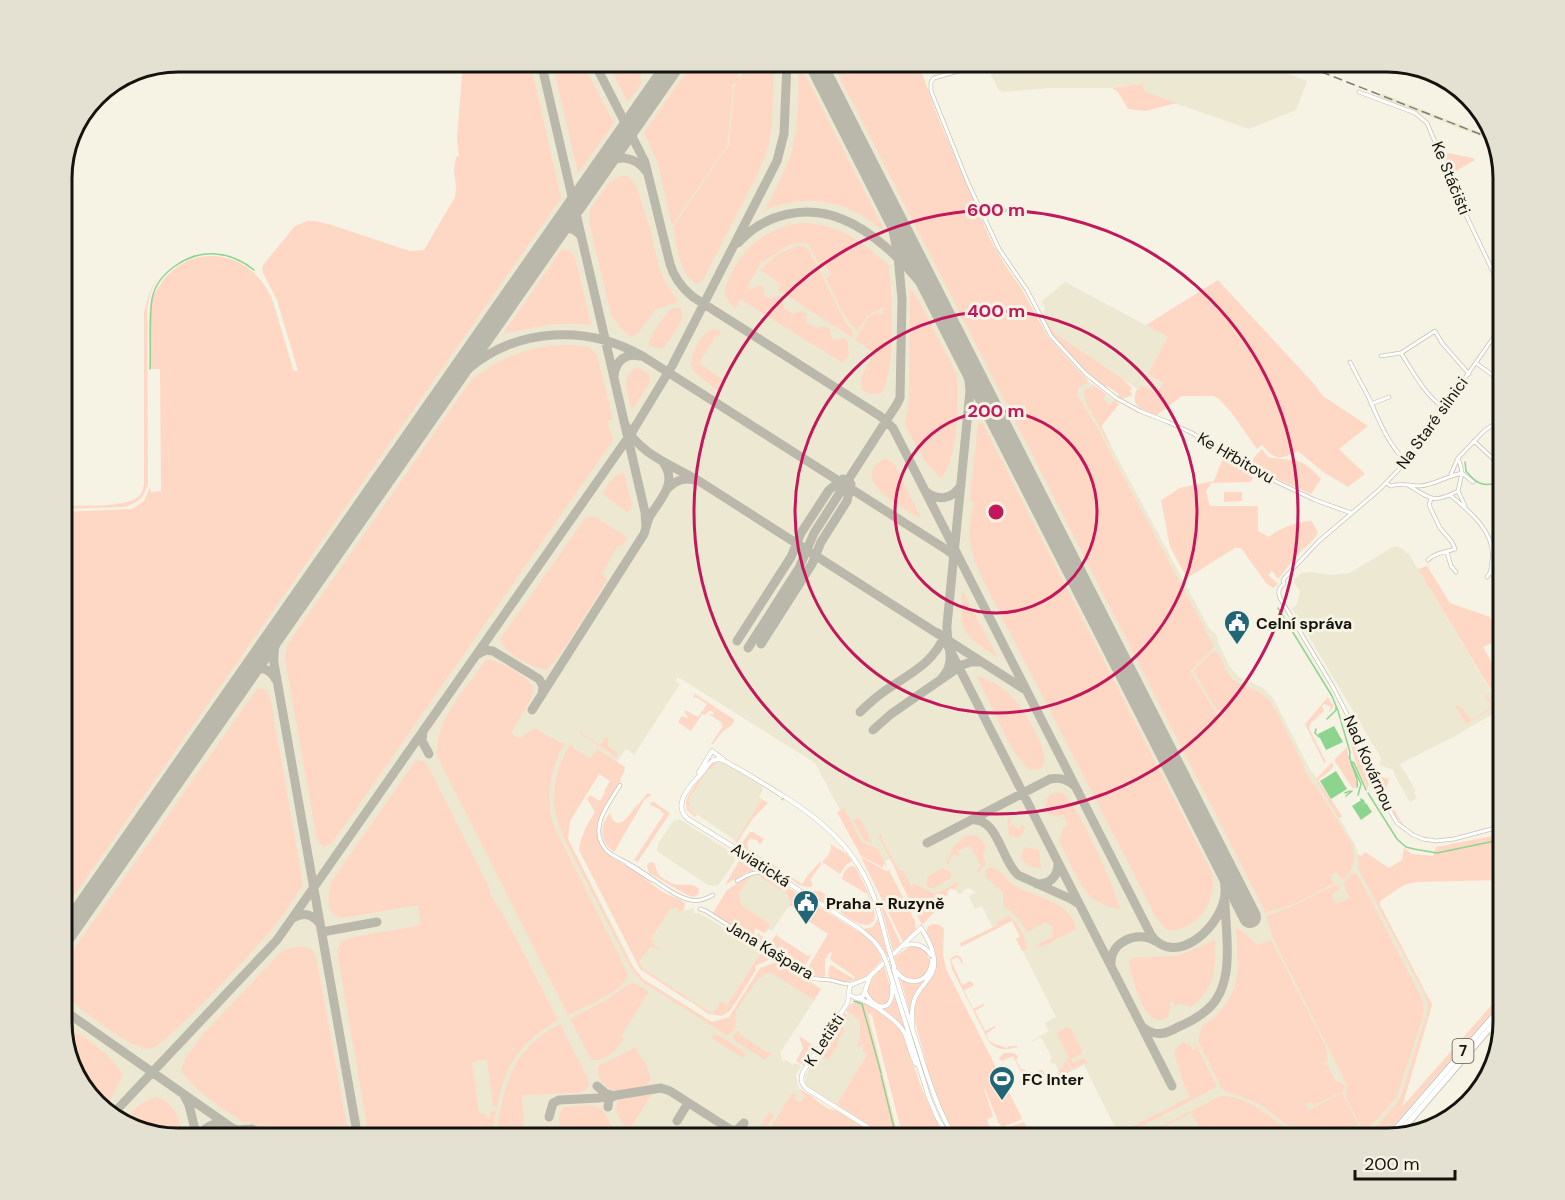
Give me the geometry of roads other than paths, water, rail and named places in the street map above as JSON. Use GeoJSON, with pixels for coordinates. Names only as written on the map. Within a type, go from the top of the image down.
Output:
{"type":"FeatureCollection","features":[{"type":"Feature","properties":{"kind":"highway","name":"7"},"geometry":{"type":"LineString","coordinates":[[1397,1127],[1493,1017]]}},
{"type":"Feature","properties":{"kind":"highway","name":"7"},"geometry":{"type":"LineString","coordinates":[[1406,1126],[1493,1025]]}},
{"type":"Feature","properties":{"kind":"main road"},"geometry":{"type":"LineString","coordinates":[[696,777],[712,751],[774,791],[838,839],[864,874],[898,974],[911,981],[920,980],[927,975],[932,964],[921,928]]}},
{"type":"Feature","properties":{"kind":"main road","name":"Aviatická"},"geometry":{"type":"LineString","coordinates":[[729,763],[721,759],[714,760],[696,777],[682,800],[682,811],[686,818],[864,932],[874,941],[882,952],[889,970],[920,1072],[943,1128]]}},
{"type":"Feature","properties":{"kind":"main road"},"geometry":{"type":"LineString","coordinates":[[912,1028],[915,998],[932,973],[934,966],[933,954],[921,928]]}},
{"type":"Feature","properties":{"kind":"main road","name":"K Letišti"},"geometry":{"type":"LineString","coordinates":[[869,1128],[807,1089],[802,1083],[803,1072],[846,1006],[850,986],[870,976],[921,928]]}},
{"type":"Feature","properties":{"kind":"main road"},"geometry":{"type":"LineString","coordinates":[[900,948],[910,944],[918,945],[931,955]]}},
{"type":"Feature","properties":{"kind":"main road"},"geometry":{"type":"LineString","coordinates":[[894,966],[936,1100],[949,1128]]}},
{"type":"Feature","properties":{"kind":"main road","name":"K Letišti"},"geometry":{"type":"LineString","coordinates":[[846,1006],[862,996],[870,976]]}},
{"type":"Feature","properties":{"kind":"main road"},"geometry":{"type":"LineString","coordinates":[[855,983],[862,984],[868,998],[878,1006],[884,1007],[893,997],[891,977]]}},
{"type":"Feature","properties":{"kind":"main road","name":"K Letišti"},"geometry":{"type":"LineString","coordinates":[[849,992],[857,998]]}},
{"type":"Feature","properties":{"kind":"main road"},"geometry":{"type":"LineString","coordinates":[[857,998],[868,1003],[901,1028],[920,1072]]}},
{"type":"Feature","properties":{"kind":"street","name":"Ke Hřbitovu"},"geometry":{"type":"LineString","coordinates":[[954,72],[936,77],[931,82],[932,94],[995,242],[1027,290],[1051,336],[1086,374],[1122,402],[1192,433],[1277,482],[1315,500],[1351,513]]}},
{"type":"Feature","properties":{"kind":"street","name":"Ke Stáčišti"},"geometry":{"type":"LineString","coordinates":[[1359,92],[1415,113],[1427,123],[1493,272]]}},
{"type":"Feature","properties":{"kind":"street"},"geometry":{"type":"LineString","coordinates":[[1381,356],[1401,353],[1435,331],[1442,343],[1469,374]]}},
{"type":"Feature","properties":{"kind":"street","name":"Na Staré silnici"},"geometry":{"type":"LineString","coordinates":[[1279,591],[1284,584],[1283,580],[1319,542],[1379,490],[1406,462],[1493,338]]}},
{"type":"Feature","properties":{"kind":"street"},"geometry":{"type":"LineString","coordinates":[[1401,353],[1426,390],[1444,408]]}},
{"type":"Feature","properties":{"kind":"street"},"geometry":{"type":"LineString","coordinates":[[1350,362],[1388,439],[1406,462]]}},
{"type":"Feature","properties":{"kind":"street"},"geometry":{"type":"LineString","coordinates":[[1476,363],[1493,375]]}},
{"type":"Feature","properties":{"kind":"street"},"geometry":{"type":"LineString","coordinates":[[1371,404],[1389,397]]}},
{"type":"Feature","properties":{"kind":"street"},"geometry":{"type":"LineString","coordinates":[[1450,475],[1458,458],[1493,425]]}},
{"type":"Feature","properties":{"kind":"street"},"geometry":{"type":"LineString","coordinates":[[1474,441],[1493,457]]}},
{"type":"Feature","properties":{"kind":"street"},"geometry":{"type":"LineString","coordinates":[[1458,458],[1462,473],[1458,491],[1466,508]]}},
{"type":"Feature","properties":{"kind":"street"},"geometry":{"type":"LineString","coordinates":[[1379,490],[1398,483],[1422,486],[1450,475],[1462,473],[1473,482]]}},
{"type":"Feature","properties":{"kind":"street"},"geometry":{"type":"LineString","coordinates":[[1386,482],[1391,486]]}},
{"type":"Feature","properties":{"kind":"street"},"geometry":{"type":"LineString","coordinates":[[1408,485],[1431,499],[1438,499],[1458,491]]}},
{"type":"Feature","properties":{"kind":"street"},"geometry":{"type":"LineString","coordinates":[[1422,486],[1422,494]]}},
{"type":"Feature","properties":{"kind":"street"},"geometry":{"type":"LineString","coordinates":[[1450,495],[1466,508],[1484,529],[1492,546],[1491,571],[1493,576]]}},
{"type":"Feature","properties":{"kind":"street"},"geometry":{"type":"LineString","coordinates":[[1428,560],[1435,555],[1455,549],[1434,517],[1429,505],[1431,499]]}},
{"type":"Feature","properties":{"kind":"street"},"geometry":{"type":"LineString","coordinates":[[1447,552],[1451,566],[1456,572]]}},
{"type":"Feature","properties":{"kind":"street"},"geometry":{"type":"LineString","coordinates":[[1486,577],[1491,571]]}},
{"type":"Feature","properties":{"kind":"street","name":"Nad Kovárnou"},"geometry":{"type":"LineString","coordinates":[[1279,591],[1279,596],[1346,712],[1381,795],[1397,823],[1417,837],[1439,841],[1493,829]]}},
{"type":"Feature","properties":{"kind":"street"},"geometry":{"type":"LineString","coordinates":[[620,785],[599,824],[601,842],[608,852],[688,900],[700,901],[713,895]]}},
{"type":"Feature","properties":{"kind":"street"},"geometry":{"type":"LineString","coordinates":[[737,881],[748,874],[760,872],[784,884],[790,884]]}},
{"type":"Feature","properties":{"kind":"street","name":"Jana Kašpara"},"geometry":{"type":"LineString","coordinates":[[700,909],[809,977],[842,984],[855,983]]}},
{"type":"Feature","properties":{"kind":"street"},"geometry":{"type":"LineString","coordinates":[[842,984],[849,992]]}},
{"type":"Feature","properties":{"kind":"waterway"},"geometry":{"type":"LineString","coordinates":[[150,369],[152,299],[160,280],[168,272],[186,260],[206,254],[231,257],[254,270]]}},
{"type":"Feature","properties":{"kind":"waterway"},"geometry":{"type":"LineString","coordinates":[[1465,462],[1466,471],[1474,480],[1478,483],[1493,484]]}},
{"type":"Feature","properties":{"kind":"waterway"},"geometry":{"type":"LineString","coordinates":[[1278,608],[1332,696],[1350,752],[1357,787]]}},
{"type":"Feature","properties":{"kind":"waterway"},"geometry":{"type":"LineString","coordinates":[[1327,719],[1336,707]]}},
{"type":"Feature","properties":{"kind":"waterway"},"geometry":{"type":"LineString","coordinates":[[1316,729],[1315,733],[1319,737]]}},
{"type":"Feature","properties":{"kind":"waterway"},"geometry":{"type":"LineString","coordinates":[[1349,757],[1361,784],[1358,795]]}},
{"type":"Feature","properties":{"kind":"waterway"},"geometry":{"type":"LineString","coordinates":[[1352,762],[1366,790]]}},
{"type":"Feature","properties":{"kind":"waterway"},"geometry":{"type":"LineString","coordinates":[[1345,793],[1350,791]]}},
{"type":"Feature","properties":{"kind":"waterway"},"geometry":{"type":"LineString","coordinates":[[1346,796],[1352,791]]}},
{"type":"Feature","properties":{"kind":"waterway"},"geometry":{"type":"LineString","coordinates":[[1368,793],[1397,839],[1406,847],[1437,853],[1493,841]]}},
{"type":"Feature","properties":{"kind":"waterway"},"geometry":{"type":"LineString","coordinates":[[1361,799],[1364,804]]}},
{"type":"Feature","properties":{"kind":"waterway"},"geometry":{"type":"LineString","coordinates":[[854,1001],[862,1004],[881,1073]]}},
{"type":"Feature","properties":{"kind":"waterway"},"geometry":{"type":"LineString","coordinates":[[881,1075],[894,1128]]}},
{"type":"Feature","properties":{"kind":"railway"},"geometry":{"type":"LineString","coordinates":[[1322,72],[1484,136]]}},
{"type":"Feature","properties":{"kind":"place","name":"Celní správa"},"geometry":{"type":"Point","coordinates":[1237,646]}},
{"type":"Feature","properties":{"kind":"place","name":"Praha - Ruzyně"},"geometry":{"type":"Point","coordinates":[806,926]}},
{"type":"Feature","properties":{"kind":"place","name":"FC Inter"},"geometry":{"type":"Point","coordinates":[1002,1102]}}]}
